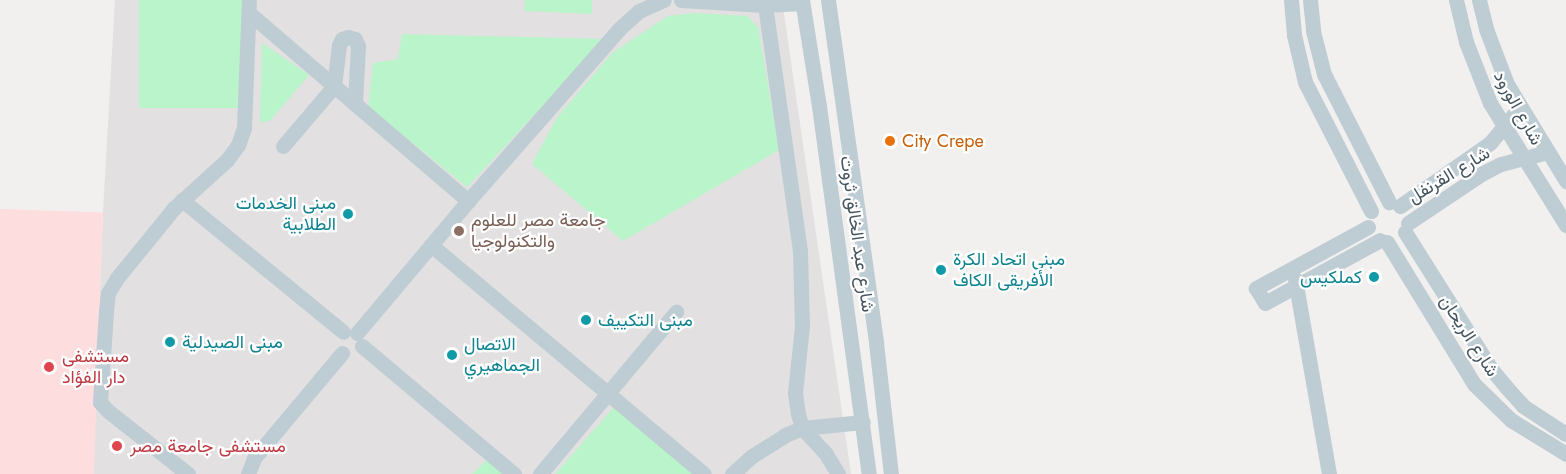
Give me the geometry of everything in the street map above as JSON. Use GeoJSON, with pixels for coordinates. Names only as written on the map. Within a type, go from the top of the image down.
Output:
{"type":"FeatureCollection","features":[{"type":"Feature","properties":{"kind":"street"},"geometry":{"type":"LineString","coordinates":[[248,474],[254,458],[342,353],[351,355],[354,337],[468,201],[619,29],[647,5],[664,0]]}},
{"type":"Feature","properties":{"kind":"street"},"geometry":{"type":"LineString","coordinates":[[681,0],[765,5],[802,1]]}},
{"type":"Feature","properties":{"kind":"street","name":"شارع عبد الخالق ثروت"},"geometry":{"type":"LineString","coordinates":[[828,0],[876,343],[891,474]]}},
{"type":"Feature","properties":{"kind":"street"},"geometry":{"type":"LineString","coordinates":[[1291,0],[1294,35],[1305,82],[1371,211],[1368,227]]}},
{"type":"Feature","properties":{"kind":"street"},"geometry":{"type":"LineString","coordinates":[[1310,0],[1313,31],[1324,74],[1395,204],[1406,213],[1406,227],[1397,239],[1384,241],[1265,303],[1256,288],[1368,227]]}},
{"type":"Feature","properties":{"kind":"street","name":"شارع الورود"},"geometry":{"type":"LineString","coordinates":[[1456,0],[1477,73],[1504,129],[1566,225]]}},
{"type":"Feature","properties":{"kind":"street","name":"شارع الورود"},"geometry":{"type":"LineString","coordinates":[[1479,0],[1495,57],[1520,107],[1566,182]]}},
{"type":"Feature","properties":{"kind":"street","name":"شارع عبد الخالق ثروت"},"geometry":{"type":"LineString","coordinates":[[802,1],[869,474]]}},
{"type":"Feature","properties":{"kind":"street"},"geometry":{"type":"LineString","coordinates":[[765,5],[800,251],[801,326],[795,393],[802,428],[826,454],[838,474]]}},
{"type":"Feature","properties":{"kind":"street"},"geometry":{"type":"LineString","coordinates":[[249,7],[334,86],[468,201]]}},
{"type":"Feature","properties":{"kind":"street"},"geometry":{"type":"LineString","coordinates":[[188,474],[108,411],[100,402],[108,293],[117,278],[183,200],[227,160],[238,145],[244,128],[249,7]]}},
{"type":"Feature","properties":{"kind":"street"},"geometry":{"type":"LineString","coordinates":[[283,146],[334,86],[339,45],[342,39],[348,37],[355,39],[358,46],[355,104]]}},
{"type":"Feature","properties":{"kind":"street","name":"شارع القرنفل"},"geometry":{"type":"LineString","coordinates":[[1395,204],[1474,155],[1504,129],[1520,107]]}},
{"type":"Feature","properties":{"kind":"street","name":"شارع القرنفل"},"geometry":{"type":"LineString","coordinates":[[1406,227],[1483,173],[1547,152]]}},
{"type":"Feature","properties":{"kind":"street"},"geometry":{"type":"LineString","coordinates":[[183,200],[354,337],[514,474]]}},
{"type":"Feature","properties":{"kind":"street"},"geometry":{"type":"LineString","coordinates":[[1371,211],[1379,204],[1395,204]]}},
{"type":"Feature","properties":{"kind":"street"},"geometry":{"type":"LineString","coordinates":[[1368,227],[1384,241]]}},
{"type":"Feature","properties":{"kind":"street","name":"شارع الريحان"},"geometry":{"type":"LineString","coordinates":[[1406,227],[1492,370],[1523,406],[1566,434]]}},
{"type":"Feature","properties":{"kind":"street","name":"شارع الريحان"},"geometry":{"type":"LineString","coordinates":[[1384,241],[1474,384],[1504,414],[1531,435],[1566,454]]}},
{"type":"Feature","properties":{"kind":"street"},"geometry":{"type":"LineString","coordinates":[[431,245],[704,474]]}},
{"type":"Feature","properties":{"kind":"street"},"geometry":{"type":"LineString","coordinates":[[1293,268],[1329,474]]}},
{"type":"Feature","properties":{"kind":"street"},"geometry":{"type":"LineString","coordinates":[[540,474],[676,312]]}},
{"type":"Feature","properties":{"kind":"street"},"geometry":{"type":"LineString","coordinates":[[1531,435],[1542,420]]}},
{"type":"Feature","properties":{"kind":"street"},"geometry":{"type":"LineString","coordinates":[[732,474],[762,448],[802,428],[863,422]]}},
{"type":"Feature","properties":{"kind":"shaded area","name":"جامعة مصر للعلوم والتكنولوجيا"},"geometry":{"type":"Polygon","coordinates":[[[115,0],[782,0],[851,474],[93,474],[103,212],[115,0]]]}},
{"type":"Feature","properties":{"kind":"shaded area","name":"مستشفى دار الفؤاد"},"geometry":{"type":"Polygon","coordinates":[[[0,209],[103,213],[94,474],[0,474],[0,209]]]}},
{"type":"Feature","properties":{"kind":"green space"},"geometry":{"type":"Polygon","coordinates":[[[139,0],[244,0],[244,108],[139,108],[139,0]]]}},
{"type":"Feature","properties":{"kind":"green space"},"geometry":{"type":"Polygon","coordinates":[[[525,0],[592,0],[592,14],[524,11],[525,0]]]}},
{"type":"Feature","properties":{"kind":"green space"},"geometry":{"type":"Polygon","coordinates":[[[695,13],[747,16],[758,27],[779,150],[623,241],[532,164],[556,119],[612,53],[668,16],[695,13]]]}},
{"type":"Feature","properties":{"kind":"green space"},"geometry":{"type":"Polygon","coordinates":[[[402,34],[605,39],[467,187],[368,107],[373,63],[398,59],[402,34]]]}},
{"type":"Feature","properties":{"kind":"green space"},"geometry":{"type":"Polygon","coordinates":[[[262,43],[309,75],[271,120],[260,123],[262,43]]]}},
{"type":"Feature","properties":{"kind":"green space"},"geometry":{"type":"Polygon","coordinates":[[[614,407],[697,474],[555,474],[614,407]]]}},
{"type":"Feature","properties":{"kind":"green space"},"geometry":{"type":"Polygon","coordinates":[[[489,458],[508,474],[472,474],[489,458]]]}},
{"type":"Feature","properties":{"kind":"place","name":"City Crepe"},"geometry":{"type":"Point","coordinates":[890,141]}},
{"type":"Feature","properties":{"kind":"place","name":"مبنى الخدمات الطلابية"},"geometry":{"type":"Point","coordinates":[348,214]}},
{"type":"Feature","properties":{"kind":"place","name":"جامعة مصر للعلوم والتكنولوجيا"},"geometry":{"type":"Point","coordinates":[459,231]}},
{"type":"Feature","properties":{"kind":"place","name":"مبنى اتحاد الكرة الأفريقى الكاف"},"geometry":{"type":"Point","coordinates":[941,270]}},
{"type":"Feature","properties":{"kind":"place","name":"كملكيس"},"geometry":{"type":"Point","coordinates":[1374,277]}},
{"type":"Feature","properties":{"kind":"place","name":"مبنى التكييف"},"geometry":{"type":"Point","coordinates":[586,320]}},
{"type":"Feature","properties":{"kind":"place","name":"مبنى الصيدلية"},"geometry":{"type":"Point","coordinates":[170,342]}},
{"type":"Feature","properties":{"kind":"place","name":"الاتصال الجماهيري"},"geometry":{"type":"Point","coordinates":[452,355]}},
{"type":"Feature","properties":{"kind":"place","name":"مستشفى دار الفؤاد"},"geometry":{"type":"Point","coordinates":[49,367]}},
{"type":"Feature","properties":{"kind":"place","name":"مستشفى جامعة مصر"},"geometry":{"type":"Point","coordinates":[117,446]}}]}
